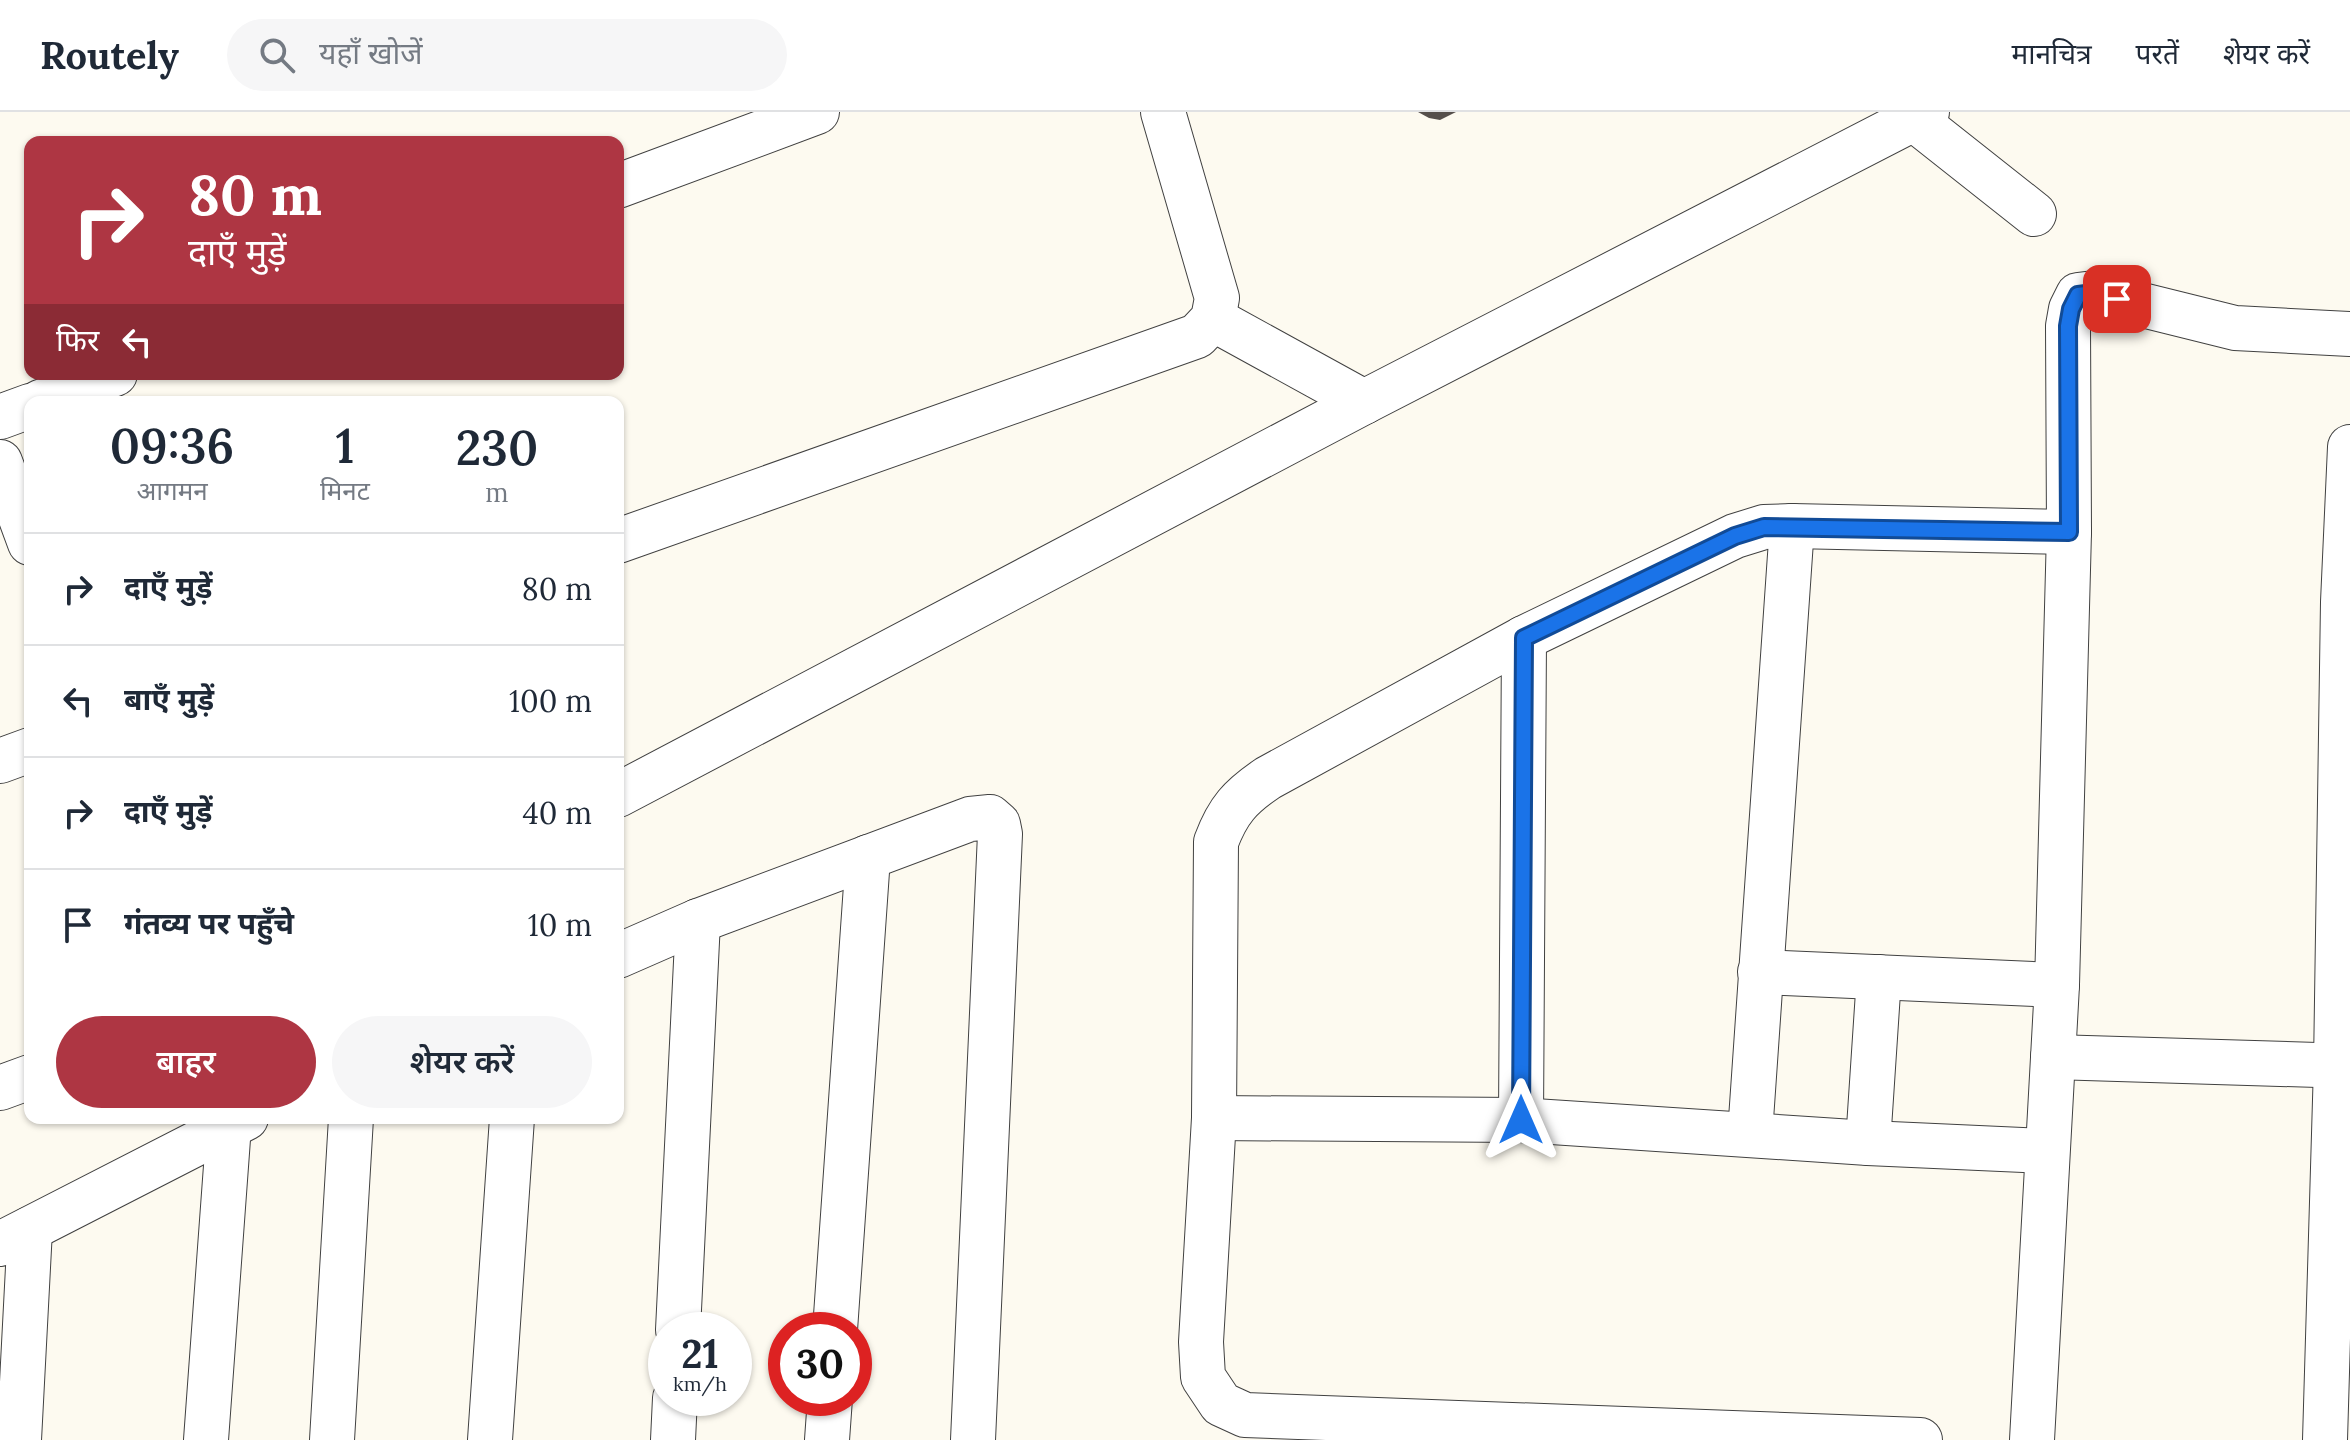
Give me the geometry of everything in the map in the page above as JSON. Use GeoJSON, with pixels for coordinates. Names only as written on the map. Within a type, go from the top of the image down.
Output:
{"type":"FeatureCollection","features":[{"type":"Feature","properties":{"kind":"street"},"geometry":{"type":"LineString","coordinates":[[624,184],[817,112]]}},
{"type":"Feature","properties":{"kind":"street"},"geometry":{"type":"LineString","coordinates":[[624,539],[1197,336],[1213,319],[1217,298],[1163,112]]}},
{"type":"Feature","properties":{"kind":"street"},"geometry":{"type":"LineString","coordinates":[[624,792],[1915,115],[2034,214]]}},
{"type":"Feature","properties":{"kind":"street"},"geometry":{"type":"LineString","coordinates":[[2032,1440],[2057,985],[2069,532],[2068,326],[2071,309],[2078,295],[2094,293],[2235,328],[2350,334]]}},
{"type":"Feature","properties":{"kind":"street"},"geometry":{"type":"LineString","coordinates":[[1213,319],[1364,402]]}},
{"type":"Feature","properties":{"kind":"street"},"geometry":{"type":"LineString","coordinates":[[56,396],[99,380]]}},
{"type":"Feature","properties":{"kind":"street"},"geometry":{"type":"LineString","coordinates":[[0,417],[24,408]]}},
{"type":"Feature","properties":{"kind":"street"},"geometry":{"type":"LineString","coordinates":[[2325,1440],[2343,1066],[2350,447]]}},
{"type":"Feature","properties":{"kind":"street"},"geometry":{"type":"LineString","coordinates":[[0,462],[24,527]]}},
{"type":"Feature","properties":{"kind":"street"},"geometry":{"type":"LineString","coordinates":[[1920,1440],[1245,1415],[1221,1404],[1203,1377],[1201,1342],[1214,1118],[1216,842],[1226,816],[1245,793],[1268,778],[1524,638],[1735,536],[1764,527],[1792,526],[2069,532]]}},
{"type":"Feature","properties":{"kind":"street"},"geometry":{"type":"LineString","coordinates":[[1750,1134],[1792,526]]}},
{"type":"Feature","properties":{"kind":"street"},"geometry":{"type":"LineString","coordinates":[[1521,1120],[1524,638]]}},
{"type":"Feature","properties":{"kind":"street"},"geometry":{"type":"LineString","coordinates":[[0,761],[24,752]]}},
{"type":"Feature","properties":{"kind":"street"},"geometry":{"type":"LineString","coordinates":[[624,953],[698,921],[970,819],[990,817],[998,824],[973,1440]]}},
{"type":"Feature","properties":{"kind":"street"},"geometry":{"type":"LineString","coordinates":[[836,1312],[868,857]]}},
{"type":"Feature","properties":{"kind":"street"},"geometry":{"type":"LineString","coordinates":[[679,1312],[698,921]]}},
{"type":"Feature","properties":{"kind":"street"},"geometry":{"type":"LineString","coordinates":[[1760,972],[2057,985]]}},
{"type":"Feature","properties":{"kind":"street"},"geometry":{"type":"LineString","coordinates":[[1868,1143],[1879,977]]}},
{"type":"Feature","properties":{"kind":"street"},"geometry":{"type":"LineString","coordinates":[[2053,1057],[2343,1066]]}},
{"type":"Feature","properties":{"kind":"street"},"geometry":{"type":"LineString","coordinates":[[0,1088],[24,1079]]}},
{"type":"Feature","properties":{"kind":"street"},"geometry":{"type":"LineString","coordinates":[[1214,1118],[1521,1120],[1868,1143],[2046,1151]]}},
{"type":"Feature","properties":{"kind":"street"},"geometry":{"type":"LineString","coordinates":[[19,1440],[15,1237],[234,1124]]}},
{"type":"Feature","properties":{"kind":"street"},"geometry":{"type":"LineString","coordinates":[[206,1440],[238,1124]]}},
{"type":"Feature","properties":{"kind":"street"},"geometry":{"type":"LineString","coordinates":[[332,1440],[351,1124]]}},
{"type":"Feature","properties":{"kind":"street"},"geometry":{"type":"LineString","coordinates":[[490,1440],[512,1124]]}},
{"type":"Feature","properties":{"kind":"street"},"geometry":{"type":"LineString","coordinates":[[673,1440],[674,1416]]}},
{"type":"Feature","properties":{"kind":"street"},"geometry":{"type":"LineString","coordinates":[[827,1440],[829,1416]]}},
{"type":"Feature","properties":{"kind":"building"},"geometry":{"type":"Polygon","coordinates":[[[1418,112],[1456,112],[1440,120],[1418,112]]]}},
{"type":"Feature","properties":{"kind":"route"},"geometry":{"type":"LineString","coordinates":[[1521,1120],[1524,638],[1735,536],[1764,527],[2069,532],[2068,326],[2071,309],[2078,295],[2094,293],[2117,299]]}}]}
